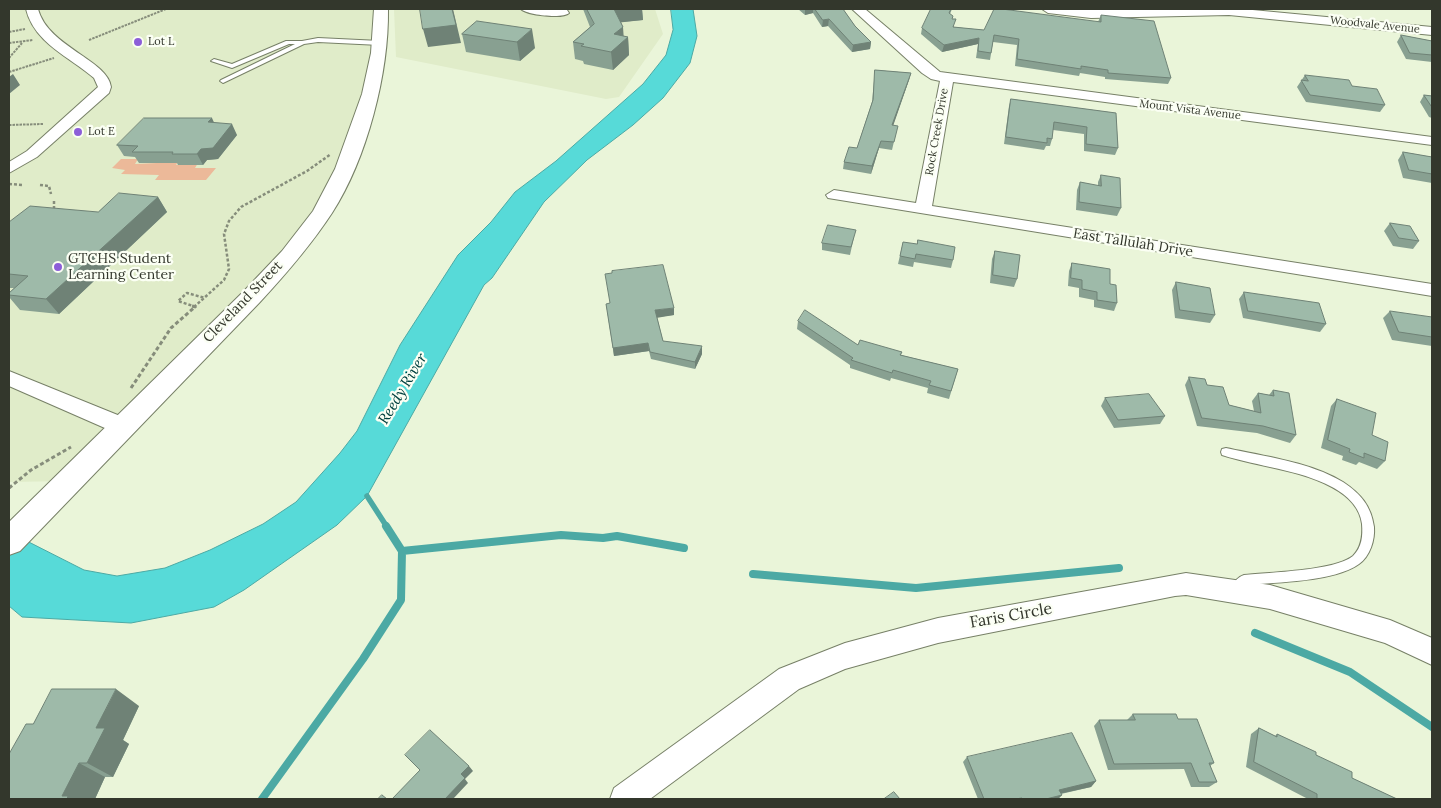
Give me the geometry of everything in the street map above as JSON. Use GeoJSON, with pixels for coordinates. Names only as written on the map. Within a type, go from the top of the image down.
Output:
{"type":"FeatureCollection","features":[{"type":"Feature","properties":{"kind":"street"},"geometry":{"type":"LineString","coordinates":[[9,168],[32,154],[104,90],[105,84],[102,77],[47,36],[36,24],[32,16],[32,9]]}},
{"type":"Feature","properties":{"kind":"street","name":"Cleveland Street"},"geometry":{"type":"LineString","coordinates":[[9,542],[252,295],[300,242],[321,213],[347,164],[378,70],[380,9]]}},
{"type":"Feature","properties":{"kind":"street"},"geometry":{"type":"LineString","coordinates":[[526,9],[563,13]]}},
{"type":"Feature","properties":{"kind":"street","name":"Rock Creek Drive"},"geometry":{"type":"LineString","coordinates":[[858,9],[927,70],[947,78],[923,210]]}},
{"type":"Feature","properties":{"kind":"street","name":"Woodvale Avenue"},"geometry":{"type":"LineString","coordinates":[[1048,9],[1101,14],[1229,11],[1432,31]]}},
{"type":"Feature","properties":{"kind":"street","name":"Mount Vista Avenue"},"geometry":{"type":"LineString","coordinates":[[947,78],[1432,141]]}},
{"type":"Feature","properties":{"kind":"street","name":"East Tallulah Drive"},"geometry":{"type":"LineString","coordinates":[[834,195],[1432,290]]}},
{"type":"Feature","properties":{"kind":"street"},"geometry":{"type":"LineString","coordinates":[[9,378],[122,426]]}},
{"type":"Feature","properties":{"kind":"street","name":"Faris Circle"},"geometry":{"type":"LineString","coordinates":[[625,799],[677,759],[798,674],[897,639],[1025,613],[1110,600],[1176,585],[1186,584],[1270,597],[1390,632],[1432,652]]}},
{"type":"Feature","properties":{"kind":"lane"},"geometry":{"type":"LineString","coordinates":[[214,61],[232,66],[288,42],[302,43],[318,40],[380,43]]}},
{"type":"Feature","properties":{"kind":"lane"},"geometry":{"type":"LineString","coordinates":[[223,82],[302,43]]}},
{"type":"Feature","properties":{"kind":"lane"},"geometry":{"type":"LineString","coordinates":[[1226,452],[1323,476],[1349,492],[1363,508],[1370,525],[1367,547],[1354,562],[1336,569],[1244,580],[1235,591]]}},
{"type":"Feature","properties":{"kind":"path"},"geometry":{"type":"LineString","coordinates":[[90,40],[166,9]]}},
{"type":"Feature","properties":{"kind":"path"},"geometry":{"type":"LineString","coordinates":[[9,43],[22,43],[47,36]]}},
{"type":"Feature","properties":{"kind":"path"},"geometry":{"type":"LineString","coordinates":[[9,58],[22,43]]}},
{"type":"Feature","properties":{"kind":"path"},"geometry":{"type":"LineString","coordinates":[[9,72],[71,54]]}},
{"type":"Feature","properties":{"kind":"path"},"geometry":{"type":"LineString","coordinates":[[9,124],[66,124]]}},
{"type":"Feature","properties":{"kind":"path"},"geometry":{"type":"LineString","coordinates":[[126,395],[171,328],[224,280],[229,269],[224,234],[229,221],[249,202],[307,171],[335,150]]}},
{"type":"Feature","properties":{"kind":"path"},"geometry":{"type":"LineString","coordinates":[[9,184],[24,185]]}},
{"type":"Feature","properties":{"kind":"path"},"geometry":{"type":"LineString","coordinates":[[40,184],[49,186],[51,194]]}},
{"type":"Feature","properties":{"kind":"path"},"geometry":{"type":"LineString","coordinates":[[54,201],[54,210]]}},
{"type":"Feature","properties":{"kind":"path"},"geometry":{"type":"LineString","coordinates":[[54,210],[59,214]]}},
{"type":"Feature","properties":{"kind":"path"},"geometry":{"type":"LineString","coordinates":[[47,215],[54,210]]}},
{"type":"Feature","properties":{"kind":"path"},"geometry":{"type":"LineString","coordinates":[[196,307],[178,301],[187,293],[206,298]]}},
{"type":"Feature","properties":{"kind":"path"},"geometry":{"type":"LineString","coordinates":[[9,488],[15,482],[77,444]]}},
{"type":"Feature","properties":{"kind":"shaded area"},"geometry":{"type":"Polygon","coordinates":[[[9,9],[381,9],[380,49],[321,213],[67,481],[9,482],[9,9]]]}},
{"type":"Feature","properties":{"kind":"shaded area"},"geometry":{"type":"Polygon","coordinates":[[[394,9],[655,9],[663,34],[619,97],[606,99],[396,57],[394,9]]]}},
{"type":"Feature","properties":{"kind":"shaded area"},"geometry":{"type":"Polygon","coordinates":[[[121,159],[138,159],[135,164],[178,162],[176,165],[198,163],[195,168],[216,168],[206,180],[155,180],[159,175],[121,174],[125,170],[112,168],[121,159]]]}},
{"type":"Feature","properties":{"kind":"water","name":"Reedy River"},"geometry":{"type":"Polygon","coordinates":[[[671,9],[693,9],[697,36],[690,63],[663,98],[633,125],[587,160],[544,202],[492,278],[484,285],[367,496],[337,525],[244,590],[214,607],[131,623],[22,617],[9,606],[9,532],[84,570],[117,576],[165,568],[210,550],[263,524],[296,502],[357,431],[400,345],[458,255],[491,222],[515,192],[556,161],[643,84],[666,55],[673,30],[671,9]]]}},
{"type":"Feature","properties":{"kind":"building"},"geometry":{"type":"Polygon","coordinates":[[[420,9],[452,9],[456,25],[423,29],[420,9]]]}},
{"type":"Feature","properties":{"kind":"building"},"geometry":{"type":"Polygon","coordinates":[[[587,9],[614,9],[623,27],[614,34],[628,37],[611,52],[581,46],[584,44],[573,42],[594,24],[587,9]]]}},
{"type":"Feature","properties":{"kind":"building"},"geometry":{"type":"Polygon","coordinates":[[[815,9],[843,9],[855,26],[871,42],[853,45],[829,19],[823,20],[815,9]]]}},
{"type":"Feature","properties":{"kind":"building"},"geometry":{"type":"Polygon","coordinates":[[[931,9],[951,9],[949,13],[953,16],[952,19],[956,19],[953,27],[984,30],[994,9],[1101,22],[1101,15],[1154,21],[1171,78],[1108,73],[1108,70],[1081,66],[1081,69],[1017,59],[1019,39],[994,35],[991,53],[978,51],[979,38],[944,45],[922,28],[931,9]]]}},
{"type":"Feature","properties":{"kind":"building"},"geometry":{"type":"Polygon","coordinates":[[[477,21],[532,29],[517,42],[462,34],[477,21]]]}},
{"type":"Feature","properties":{"kind":"building"},"geometry":{"type":"Polygon","coordinates":[[[1401,35],[1432,41],[1432,55],[1410,53],[1401,35]]]}},
{"type":"Feature","properties":{"kind":"building"},"geometry":{"type":"Polygon","coordinates":[[[875,70],[911,73],[892,125],[898,126],[894,142],[881,141],[872,166],[844,162],[849,147],[857,148],[873,100],[875,70]]]}},
{"type":"Feature","properties":{"kind":"building"},"geometry":{"type":"Polygon","coordinates":[[[1305,75],[1349,80],[1352,86],[1377,89],[1385,105],[1310,95],[1301,80],[1308,81],[1305,75]]]}},
{"type":"Feature","properties":{"kind":"building"},"geometry":{"type":"Polygon","coordinates":[[[1424,95],[1432,96],[1432,107],[1424,95]]]}},
{"type":"Feature","properties":{"kind":"building"},"geometry":{"type":"Polygon","coordinates":[[[1011,99],[1116,113],[1118,148],[1086,144],[1087,127],[1054,122],[1052,139],[1047,138],[1047,143],[1006,137],[1011,99]]]}},
{"type":"Feature","properties":{"kind":"building"},"geometry":{"type":"Polygon","coordinates":[[[144,118],[212,118],[208,122],[232,124],[213,148],[201,149],[197,154],[132,152],[138,146],[117,145],[144,118]]]}},
{"type":"Feature","properties":{"kind":"building"},"geometry":{"type":"Polygon","coordinates":[[[1403,152],[1432,157],[1432,174],[1409,170],[1403,152]]]}},
{"type":"Feature","properties":{"kind":"building"},"geometry":{"type":"Polygon","coordinates":[[[1101,175],[1120,178],[1121,208],[1079,202],[1080,182],[1101,186],[1101,175]]]}},
{"type":"Feature","properties":{"kind":"building","name":"GTCHS Student Learning Center"},"geometry":{"type":"Polygon","coordinates":[[[119,193],[158,197],[46,299],[9,295],[28,276],[9,274],[9,222],[30,206],[98,212],[119,193]]]}},
{"type":"Feature","properties":{"kind":"building"},"geometry":{"type":"Polygon","coordinates":[[[1390,223],[1410,226],[1419,241],[1399,238],[1390,223]]]}},
{"type":"Feature","properties":{"kind":"building"},"geometry":{"type":"Polygon","coordinates":[[[828,225],[856,230],[851,247],[822,243],[828,225]]]}},
{"type":"Feature","properties":{"kind":"building"},"geometry":{"type":"Polygon","coordinates":[[[918,240],[955,247],[953,260],[916,254],[915,259],[900,256],[903,242],[917,244],[918,240]]]}},
{"type":"Feature","properties":{"kind":"building"},"geometry":{"type":"Polygon","coordinates":[[[995,251],[1020,255],[1017,279],[993,275],[995,251]]]}},
{"type":"Feature","properties":{"kind":"building"},"geometry":{"type":"Polygon","coordinates":[[[1072,263],[1110,269],[1110,284],[1116,285],[1117,303],[1097,300],[1097,292],[1082,289],[1082,280],[1071,278],[1072,263]]]}},
{"type":"Feature","properties":{"kind":"building"},"geometry":{"type":"Polygon","coordinates":[[[663,265],[674,308],[655,310],[663,341],[702,346],[695,362],[650,352],[648,343],[613,348],[606,304],[610,303],[605,274],[612,273],[612,271],[663,265]]]}},
{"type":"Feature","properties":{"kind":"building"},"geometry":{"type":"Polygon","coordinates":[[[1176,282],[1210,288],[1215,315],[1180,310],[1176,282]]]}},
{"type":"Feature","properties":{"kind":"building"},"geometry":{"type":"Polygon","coordinates":[[[1244,292],[1319,303],[1326,324],[1248,311],[1244,292]]]}},
{"type":"Feature","properties":{"kind":"building"},"geometry":{"type":"Polygon","coordinates":[[[805,310],[858,345],[860,340],[902,352],[900,355],[958,369],[951,391],[929,385],[931,381],[893,370],[892,373],[851,360],[853,358],[798,321],[805,310]]]}},
{"type":"Feature","properties":{"kind":"building"},"geometry":{"type":"Polygon","coordinates":[[[1390,311],[1432,317],[1432,337],[1399,332],[1390,311]]]}},
{"type":"Feature","properties":{"kind":"building"},"geometry":{"type":"Polygon","coordinates":[[[1189,377],[1205,379],[1207,385],[1223,387],[1229,405],[1261,413],[1258,393],[1274,396],[1273,390],[1289,393],[1296,435],[1263,426],[1202,418],[1189,377]]]}},
{"type":"Feature","properties":{"kind":"building"},"geometry":{"type":"Polygon","coordinates":[[[1149,394],[1165,416],[1118,420],[1105,398],[1149,394]]]}},
{"type":"Feature","properties":{"kind":"building"},"geometry":{"type":"Polygon","coordinates":[[[1337,399],[1376,413],[1372,435],[1388,442],[1385,461],[1364,453],[1364,458],[1349,452],[1350,449],[1328,440],[1337,399]]]}},
{"type":"Feature","properties":{"kind":"building"},"geometry":{"type":"Polygon","coordinates":[[[52,689],[116,689],[96,728],[105,728],[87,763],[79,763],[62,796],[68,796],[67,799],[9,799],[9,754],[26,724],[33,724],[52,689]]]}},
{"type":"Feature","properties":{"kind":"building"},"geometry":{"type":"Polygon","coordinates":[[[1133,714],[1176,714],[1178,719],[1197,719],[1214,763],[1209,763],[1217,782],[1199,782],[1191,763],[1114,764],[1099,720],[1135,720],[1133,714]]]}},
{"type":"Feature","properties":{"kind":"building"},"geometry":{"type":"Polygon","coordinates":[[[1259,728],[1316,752],[1316,755],[1352,772],[1352,778],[1397,799],[1317,799],[1317,794],[1254,762],[1259,728]]]}},
{"type":"Feature","properties":{"kind":"building"},"geometry":{"type":"Polygon","coordinates":[[[430,730],[469,766],[461,774],[465,778],[445,799],[392,799],[420,770],[405,755],[430,730]]]}},
{"type":"Feature","properties":{"kind":"building"},"geometry":{"type":"Polygon","coordinates":[[[1072,733],[1096,781],[1059,790],[1062,795],[1046,799],[984,799],[967,757],[1072,733]]]}},
{"type":"Feature","properties":{"kind":"building"},"geometry":{"type":"Polygon","coordinates":[[[894,792],[900,799],[884,799],[894,792]]]}},
{"type":"Feature","properties":{"kind":"building"},"geometry":{"type":"Polygon","coordinates":[[[382,795],[387,799],[378,799],[382,795]]]}},
{"type":"Feature","properties":{"kind":"waterway"},"geometry":{"type":"LineString","coordinates":[[367,496],[387,527]]}},
{"type":"Feature","properties":{"kind":"waterway"},"geometry":{"type":"LineString","coordinates":[[386,526],[402,551]]}},
{"type":"Feature","properties":{"kind":"waterway"},"geometry":{"type":"LineString","coordinates":[[402,551],[561,535],[603,538],[617,536],[684,548]]}},
{"type":"Feature","properties":{"kind":"waterway"},"geometry":{"type":"LineString","coordinates":[[262,799],[363,659],[401,600],[402,551]]}},
{"type":"Feature","properties":{"kind":"waterway"},"geometry":{"type":"LineString","coordinates":[[753,574],[916,588],[1119,568]]}},
{"type":"Feature","properties":{"kind":"waterway"},"geometry":{"type":"LineString","coordinates":[[1255,633],[1350,672],[1432,727]]}},
{"type":"Feature","properties":{"kind":"place","name":"Lot L"},"geometry":{"type":"Point","coordinates":[138,42]}},
{"type":"Feature","properties":{"kind":"place","name":"Lot E"},"geometry":{"type":"Point","coordinates":[78,132]}},
{"type":"Feature","properties":{"kind":"place","name":"GTCHS Student Learning Center"},"geometry":{"type":"Point","coordinates":[58,267]}}]}
